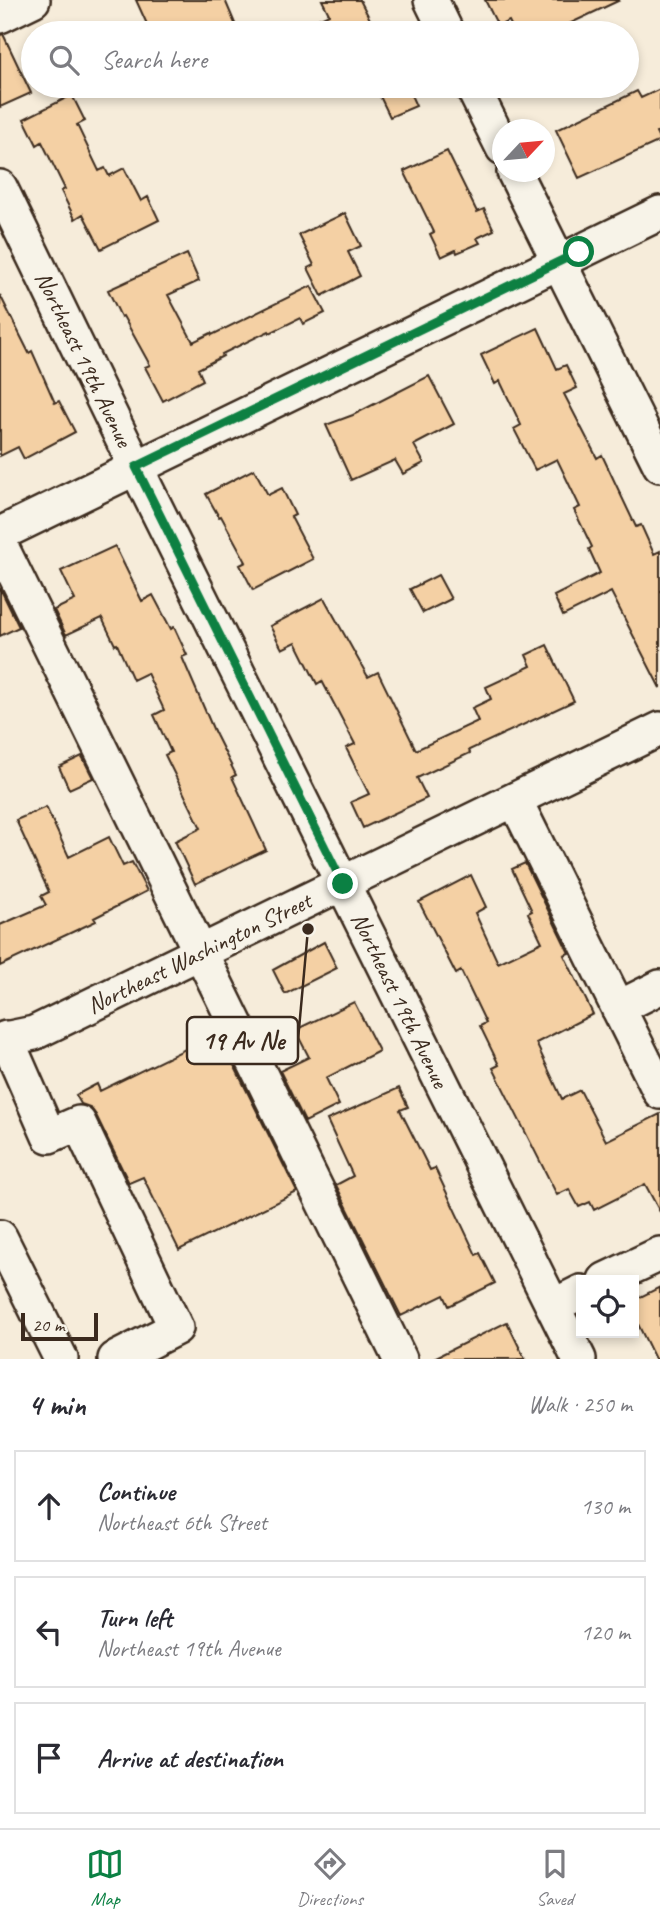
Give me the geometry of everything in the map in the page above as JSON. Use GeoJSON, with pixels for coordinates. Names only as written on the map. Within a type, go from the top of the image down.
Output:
{"type":"FeatureCollection","features":[{"type":"Feature","properties":{"kind":"street"},"geometry":{"type":"LineString","coordinates":[[0,16],[33,0]]}},
{"type":"Feature","properties":{"kind":"street"},"geometry":{"type":"LineString","coordinates":[[431,0],[441,21]]}},
{"type":"Feature","properties":{"kind":"street"},"geometry":{"type":"LineString","coordinates":[[478,98],[492,127]]}},
{"type":"Feature","properties":{"kind":"street"},"geometry":{"type":"LineString","coordinates":[[519,182],[660,464]]}},
{"type":"Feature","properties":{"kind":"street","name":"Northeast 19th Avenue"},"geometry":{"type":"LineString","coordinates":[[0,187],[343,884],[567,1299],[579,1359]]}},
{"type":"Feature","properties":{"kind":"street"},"geometry":{"type":"LineString","coordinates":[[0,534],[660,213]]}},
{"type":"Feature","properties":{"kind":"street"},"geometry":{"type":"LineString","coordinates":[[0,544],[400,1359]]}},
{"type":"Feature","properties":{"kind":"street","name":"Northeast Washington Street"},"geometry":{"type":"LineString","coordinates":[[3,1039],[34,1033],[660,729]]}},
{"type":"Feature","properties":{"kind":"street"},"geometry":{"type":"LineString","coordinates":[[515,800],[660,1092]]}},
{"type":"Feature","properties":{"kind":"street"},"geometry":{"type":"LineString","coordinates":[[618,1008],[660,987]]}},
{"type":"Feature","properties":{"kind":"street"},"geometry":{"type":"LineString","coordinates":[[3,1039],[49,1136],[79,1123],[176,1328],[116,1359]]}},
{"type":"Feature","properties":{"kind":"street"},"geometry":{"type":"LineString","coordinates":[[0,1237],[61,1359]]}},
{"type":"Feature","properties":{"kind":"street"},"geometry":{"type":"LineString","coordinates":[[616,1275],[660,1254]]}},
{"type":"Feature","properties":{"kind":"building"},"geometry":{"type":"Polygon","coordinates":[[[136,0],[225,0],[234,21],[146,21],[136,0]]]}},
{"type":"Feature","properties":{"kind":"building"},"geometry":{"type":"Polygon","coordinates":[[[322,0],[360,0],[371,21],[314,21],[329,14],[322,0]]]}},
{"type":"Feature","properties":{"kind":"building"},"geometry":{"type":"Polygon","coordinates":[[[485,0],[620,0],[575,21],[496,21],[485,0]]]}},
{"type":"Feature","properties":{"kind":"building"},"geometry":{"type":"Polygon","coordinates":[[[3,34],[21,72],[21,98],[0,107],[0,35],[3,34]]]}},
{"type":"Feature","properties":{"kind":"building"},"geometry":{"type":"Polygon","coordinates":[[[660,89],[660,130],[656,133],[660,141],[579,178],[556,130],[622,98],[639,98],[639,94],[641,98],[660,89]]]}},
{"type":"Feature","properties":{"kind":"building"},"geometry":{"type":"Polygon","coordinates":[[[66,98],[74,98],[85,121],[77,125],[99,171],[105,168],[109,176],[124,168],[141,201],[148,197],[159,220],[101,249],[83,214],[75,219],[61,191],[65,189],[42,142],[37,145],[24,119],[66,98]]]}},
{"type":"Feature","properties":{"kind":"building"},"geometry":{"type":"Polygon","coordinates":[[[381,98],[412,98],[416,106],[390,117],[381,98]]]}},
{"type":"Feature","properties":{"kind":"building"},"geometry":{"type":"Polygon","coordinates":[[[447,151],[477,212],[484,209],[494,230],[477,238],[480,243],[441,257],[430,234],[434,232],[404,171],[447,151]]]}},
{"type":"Feature","properties":{"kind":"building"},"geometry":{"type":"Polygon","coordinates":[[[345,213],[361,246],[348,252],[360,276],[322,296],[308,268],[314,265],[299,235],[345,213]]]}},
{"type":"Feature","properties":{"kind":"building"},"geometry":{"type":"Polygon","coordinates":[[[187,254],[199,281],[168,295],[193,342],[311,286],[325,313],[303,324],[300,318],[222,354],[223,356],[198,369],[203,380],[163,401],[145,367],[150,365],[108,290],[187,254]]]}},
{"type":"Feature","properties":{"kind":"building"},"geometry":{"type":"Polygon","coordinates":[[[0,295],[29,353],[32,351],[55,403],[59,401],[75,432],[24,459],[18,447],[0,456],[0,295]]]}},
{"type":"Feature","properties":{"kind":"building"},"geometry":{"type":"Polygon","coordinates":[[[538,328],[557,369],[566,365],[577,388],[564,394],[597,458],[602,455],[636,527],[641,525],[654,554],[660,551],[660,688],[611,592],[563,616],[554,596],[600,573],[589,549],[592,547],[574,510],[580,507],[557,459],[535,470],[514,429],[521,425],[500,381],[495,384],[481,355],[538,328]]]}},
{"type":"Feature","properties":{"kind":"building"},"geometry":{"type":"Polygon","coordinates":[[[429,376],[454,424],[414,445],[424,463],[403,474],[395,460],[351,480],[326,425],[353,415],[429,376]]]}},
{"type":"Feature","properties":{"kind":"building"},"geometry":{"type":"Polygon","coordinates":[[[254,469],[268,495],[282,488],[295,515],[291,517],[313,559],[253,590],[240,565],[246,562],[206,494],[254,469]]]}},
{"type":"Feature","properties":{"kind":"building"},"geometry":{"type":"Polygon","coordinates":[[[115,546],[142,601],[153,595],[171,629],[174,627],[187,655],[182,657],[236,775],[232,777],[266,850],[195,884],[175,841],[201,828],[165,755],[171,752],[154,715],[164,710],[147,673],[133,680],[102,618],[66,635],[54,610],[75,600],[61,571],[115,546]]]}},
{"type":"Feature","properties":{"kind":"building"},"geometry":{"type":"Polygon","coordinates":[[[438,575],[451,599],[423,613],[410,589],[438,575]]]}},
{"type":"Feature","properties":{"kind":"building"},"geometry":{"type":"Polygon","coordinates":[[[0,588],[19,627],[0,636],[0,588]]]}},
{"type":"Feature","properties":{"kind":"building"},"geometry":{"type":"Polygon","coordinates":[[[324,598],[368,677],[378,672],[416,750],[478,721],[472,708],[491,699],[486,687],[531,666],[526,655],[547,645],[574,701],[469,750],[470,753],[417,778],[427,798],[363,828],[351,802],[369,794],[346,748],[355,744],[322,681],[317,684],[296,642],[282,649],[270,626],[324,598]]]}},
{"type":"Feature","properties":{"kind":"building"},"geometry":{"type":"Polygon","coordinates":[[[82,756],[93,778],[69,789],[59,767],[82,756]]]}},
{"type":"Feature","properties":{"kind":"building"},"geometry":{"type":"Polygon","coordinates":[[[46,807],[69,857],[109,837],[123,866],[132,862],[147,891],[94,918],[96,921],[0,966],[0,925],[46,905],[41,896],[49,892],[16,820],[46,807]]]}},
{"type":"Feature","properties":{"kind":"building"},"geometry":{"type":"Polygon","coordinates":[[[525,863],[569,953],[564,955],[593,1014],[536,1043],[562,1099],[580,1090],[606,1141],[660,1114],[660,1212],[645,1184],[594,1210],[590,1202],[579,1207],[569,1189],[557,1195],[493,1068],[499,1065],[480,1026],[486,1023],[461,971],[456,974],[419,902],[471,875],[486,907],[475,913],[498,963],[542,942],[528,913],[532,911],[512,869],[525,863]]]}},
{"type":"Feature","properties":{"kind":"building"},"geometry":{"type":"Polygon","coordinates":[[[324,942],[337,968],[285,994],[273,970],[324,942]]]}},
{"type":"Feature","properties":{"kind":"building"},"geometry":{"type":"Polygon","coordinates":[[[354,1002],[379,1051],[326,1078],[339,1105],[305,1122],[280,1071],[309,1057],[295,1030],[354,1002]]]}},
{"type":"Feature","properties":{"kind":"building"},"geometry":{"type":"Polygon","coordinates":[[[218,1033],[297,1192],[179,1250],[143,1177],[129,1183],[96,1115],[90,1107],[81,1104],[76,1095],[97,1084],[100,1091],[218,1033]]]}},
{"type":"Feature","properties":{"kind":"building"},"geometry":{"type":"Polygon","coordinates":[[[399,1088],[408,1107],[400,1110],[430,1170],[435,1168],[476,1255],[480,1253],[495,1283],[449,1306],[444,1295],[401,1316],[336,1185],[353,1176],[327,1120],[399,1088]]]}},
{"type":"Feature","properties":{"kind":"building"},"geometry":{"type":"Polygon","coordinates":[[[660,1287],[660,1359],[655,1359],[639,1326],[639,1298],[660,1287]]]}},
{"type":"Feature","properties":{"kind":"building"},"geometry":{"type":"Polygon","coordinates":[[[507,1322],[525,1359],[432,1359],[507,1322]]]}},
{"type":"Feature","properties":{"kind":"place","name":"19 Av Ne"},"geometry":{"type":"Point","coordinates":[308,929]}},
{"type":"Feature","properties":{"kind":"route"},"geometry":{"type":"LineString","coordinates":[[343,884],[136,467],[579,252]]}}]}
